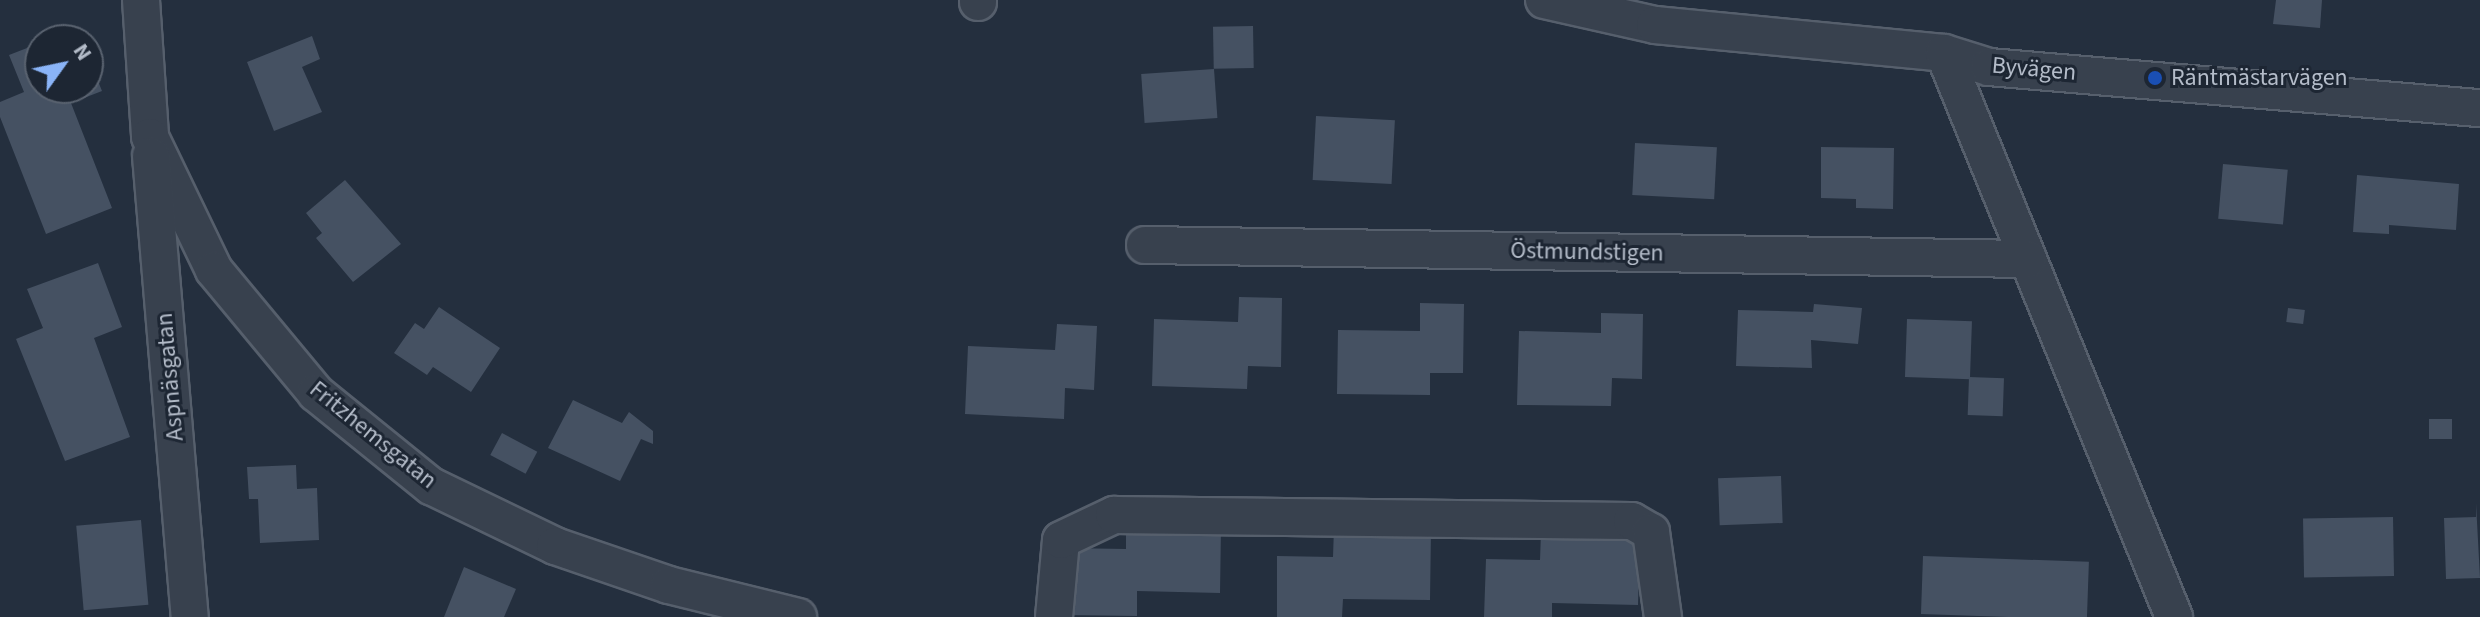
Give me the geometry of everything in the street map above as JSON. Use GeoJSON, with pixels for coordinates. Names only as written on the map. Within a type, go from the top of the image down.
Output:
{"type":"FeatureCollection","features":[{"type":"Feature","properties":{"kind":"street","name":"Fritzhemsgatan"},"geometry":{"type":"LineString","coordinates":[[141,0],[150,137],[214,270],[316,393],[431,486],[555,546],[781,615]]}},
{"type":"Feature","properties":{"kind":"street","name":"Byvägen"},"geometry":{"type":"LineString","coordinates":[[1544,0],[1655,25],[1944,53],[1989,67],[2480,108]]}},
{"type":"Feature","properties":{"kind":"street"},"geometry":{"type":"LineString","coordinates":[[1944,53],[2174,617]]}},
{"type":"Feature","properties":{"kind":"street","name":"Aspnäsgatan"},"geometry":{"type":"LineString","coordinates":[[150,137],[190,617]]}},
{"type":"Feature","properties":{"kind":"street","name":"Östmundstigen"},"geometry":{"type":"LineString","coordinates":[[1145,245],[2028,259]]}},
{"type":"Feature","properties":{"kind":"street"},"geometry":{"type":"LineString","coordinates":[[1054,617],[1061,540],[1114,515],[1632,521],[1651,532],[1663,617]]}},
{"type":"Feature","properties":{"kind":"building"},"geometry":{"type":"Polygon","coordinates":[[[2276,0],[2322,0],[2320,28],[2273,24],[2276,0]]]}},
{"type":"Feature","properties":{"kind":"building"},"geometry":{"type":"Polygon","coordinates":[[[1253,26],[1254,68],[1214,69],[1213,27],[1253,26]]]}},
{"type":"Feature","properties":{"kind":"building"},"geometry":{"type":"Polygon","coordinates":[[[312,36],[320,59],[302,67],[322,112],[274,131],[247,62],[312,36]]]}},
{"type":"Feature","properties":{"kind":"building"},"geometry":{"type":"Polygon","coordinates":[[[24,49],[24,92],[9,55],[24,49]]]}},
{"type":"Feature","properties":{"kind":"building"},"geometry":{"type":"Polygon","coordinates":[[[1214,69],[1217,118],[1145,123],[1141,74],[1214,69]]]}},
{"type":"Feature","properties":{"kind":"building"},"geometry":{"type":"Polygon","coordinates":[[[24,92],[24,104],[71,104],[112,208],[46,234],[0,117],[0,102],[24,92]]]}},
{"type":"Feature","properties":{"kind":"building"},"geometry":{"type":"Polygon","coordinates":[[[1316,116],[1395,120],[1392,184],[1313,180],[1316,116]]]}},
{"type":"Feature","properties":{"kind":"building"},"geometry":{"type":"Polygon","coordinates":[[[1635,143],[1717,147],[1714,199],[1632,195],[1635,143]]]}},
{"type":"Feature","properties":{"kind":"building"},"geometry":{"type":"Polygon","coordinates":[[[1821,147],[1894,148],[1893,209],[1856,208],[1856,199],[1821,198],[1821,147]]]}},
{"type":"Feature","properties":{"kind":"building"},"geometry":{"type":"Polygon","coordinates":[[[2223,164],[2288,170],[2283,224],[2218,219],[2223,164]]]}},
{"type":"Feature","properties":{"kind":"building"},"geometry":{"type":"Polygon","coordinates":[[[2357,175],[2459,184],[2456,230],[2389,225],[2389,234],[2353,232],[2357,175]]]}},
{"type":"Feature","properties":{"kind":"building"},"geometry":{"type":"Polygon","coordinates":[[[345,180],[401,244],[353,282],[316,238],[322,233],[306,213],[345,180]]]}},
{"type":"Feature","properties":{"kind":"building"},"geometry":{"type":"Polygon","coordinates":[[[98,263],[122,327],[94,338],[130,437],[65,461],[16,339],[43,328],[27,289],[98,263]]]}},
{"type":"Feature","properties":{"kind":"building"},"geometry":{"type":"Polygon","coordinates":[[[1239,297],[1282,298],[1281,367],[1248,366],[1247,389],[1152,386],[1154,319],[1238,322],[1239,297]]]}},
{"type":"Feature","properties":{"kind":"building"},"geometry":{"type":"Polygon","coordinates":[[[1420,303],[1464,304],[1463,373],[1430,373],[1430,395],[1337,394],[1338,330],[1420,331],[1420,303]]]}},
{"type":"Feature","properties":{"kind":"building"},"geometry":{"type":"Polygon","coordinates":[[[1814,304],[1862,308],[1858,344],[1811,340],[1812,368],[1736,366],[1738,310],[1813,312],[1814,304]]]}},
{"type":"Feature","properties":{"kind":"building"},"geometry":{"type":"Polygon","coordinates":[[[439,307],[500,348],[471,392],[433,367],[427,375],[394,353],[415,323],[424,329],[439,307]]]}},
{"type":"Feature","properties":{"kind":"building"},"geometry":{"type":"Polygon","coordinates":[[[2288,308],[2305,310],[2303,324],[2286,322],[2288,308]]]}},
{"type":"Feature","properties":{"kind":"building"},"geometry":{"type":"Polygon","coordinates":[[[1601,313],[1643,314],[1642,379],[1612,378],[1611,406],[1517,405],[1519,331],[1601,333],[1601,313]]]}},
{"type":"Feature","properties":{"kind":"building"},"geometry":{"type":"Polygon","coordinates":[[[1907,319],[1972,321],[1970,379],[1905,377],[1907,319]]]}},
{"type":"Feature","properties":{"kind":"building"},"geometry":{"type":"Polygon","coordinates":[[[1057,324],[1097,326],[1094,390],[1065,388],[1064,419],[965,414],[968,346],[1055,350],[1057,324]]]}},
{"type":"Feature","properties":{"kind":"building"},"geometry":{"type":"Polygon","coordinates":[[[1969,377],[2004,378],[2003,416],[1968,415],[1969,377]]]}},
{"type":"Feature","properties":{"kind":"building"},"geometry":{"type":"Polygon","coordinates":[[[573,400],[622,423],[629,412],[653,431],[653,444],[641,439],[620,481],[548,448],[573,400]]]}},
{"type":"Feature","properties":{"kind":"building"},"geometry":{"type":"Polygon","coordinates":[[[2429,419],[2452,419],[2452,439],[2429,439],[2429,419]]]}},
{"type":"Feature","properties":{"kind":"building"},"geometry":{"type":"Polygon","coordinates":[[[502,433],[537,452],[526,474],[490,455],[502,433]]]}},
{"type":"Feature","properties":{"kind":"building"},"geometry":{"type":"Polygon","coordinates":[[[296,465],[297,489],[317,488],[319,540],[260,543],[258,499],[249,499],[247,467],[296,465]]]}},
{"type":"Feature","properties":{"kind":"building"},"geometry":{"type":"Polygon","coordinates":[[[1781,476],[1783,523],[1720,525],[1718,478],[1781,476]]]}},
{"type":"Feature","properties":{"kind":"building"},"geometry":{"type":"Polygon","coordinates":[[[2476,503],[2480,578],[2446,579],[2444,518],[2476,517],[2476,503]]]}},
{"type":"Feature","properties":{"kind":"building"},"geometry":{"type":"Polygon","coordinates":[[[2393,517],[2394,576],[2304,578],[2303,519],[2393,517]]]}},
{"type":"Feature","properties":{"kind":"building"},"geometry":{"type":"Polygon","coordinates":[[[141,520],[148,605],[84,610],[76,526],[141,520]]]}},
{"type":"Feature","properties":{"kind":"building"},"geometry":{"type":"Polygon","coordinates":[[[1126,526],[1221,527],[1220,593],[1137,591],[1137,616],[1065,615],[1065,548],[1126,549],[1126,526]]]}},
{"type":"Feature","properties":{"kind":"building"},"geometry":{"type":"Polygon","coordinates":[[[1334,527],[1431,529],[1430,600],[1343,599],[1342,617],[1277,617],[1277,556],[1333,557],[1334,527]]]}},
{"type":"Feature","properties":{"kind":"building"},"geometry":{"type":"Polygon","coordinates":[[[1541,532],[1640,533],[1638,605],[1552,603],[1552,617],[1484,617],[1486,559],[1540,560],[1541,532]]]}},
{"type":"Feature","properties":{"kind":"building"},"geometry":{"type":"Polygon","coordinates":[[[1923,556],[2089,562],[2087,617],[1921,614],[1923,556]]]}},
{"type":"Feature","properties":{"kind":"building"},"geometry":{"type":"Polygon","coordinates":[[[464,567],[516,589],[504,617],[444,617],[464,567]]]}},
{"type":"Feature","properties":{"kind":"place","name":"Räntmästarvägen"},"geometry":{"type":"Point","coordinates":[2155,78]}}]}
